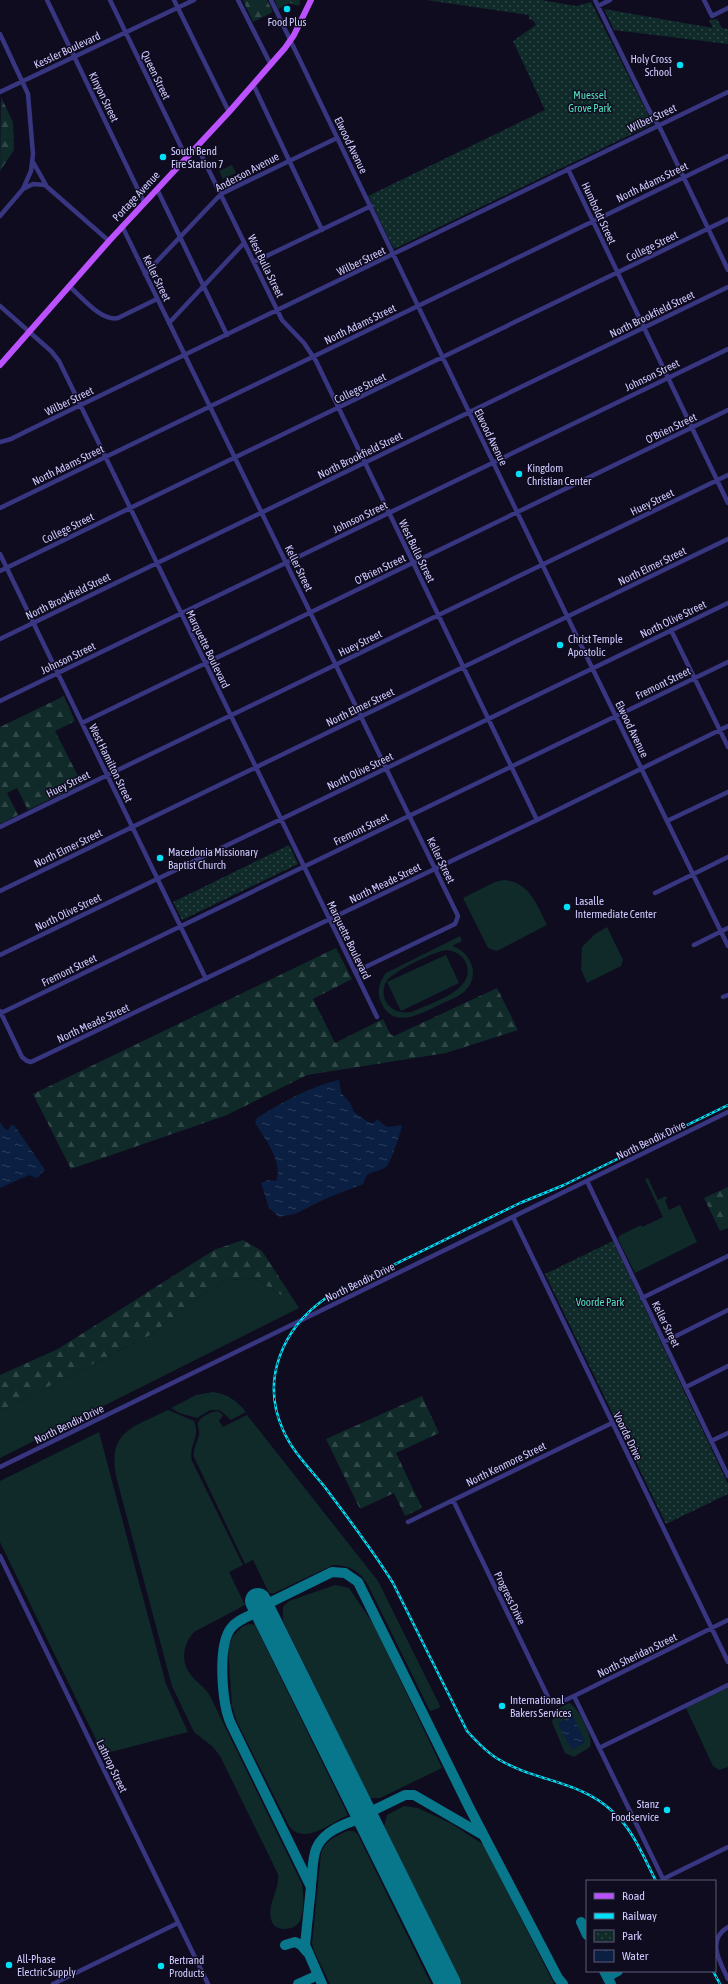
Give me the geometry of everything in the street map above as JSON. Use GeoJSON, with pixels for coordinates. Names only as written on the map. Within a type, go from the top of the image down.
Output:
{"type":"FeatureCollection","features":[{"type":"Feature","properties":{"kind":"main road","name":"Portage Avenue"},"geometry":{"type":"LineString","coordinates":[[0,365],[122,226],[271,65],[291,41],[311,0]]}},
{"type":"Feature","properties":{"kind":"street","name":"Kinyon Street"},"geometry":{"type":"LineString","coordinates":[[47,0],[144,202]]}},
{"type":"Feature","properties":{"kind":"street","name":"Queen Street"},"geometry":{"type":"LineString","coordinates":[[110,0],[186,157]]}},
{"type":"Feature","properties":{"kind":"street"},"geometry":{"type":"LineString","coordinates":[[174,0],[225,107],[229,112]]}},
{"type":"Feature","properties":{"kind":"street","name":"Kessler Boulevard"},"geometry":{"type":"LineString","coordinates":[[0,92],[194,0]]}},
{"type":"Feature","properties":{"kind":"street"},"geometry":{"type":"LineString","coordinates":[[238,0],[271,65]]}},
{"type":"Feature","properties":{"kind":"street","name":"Elwood Avenue"},"geometry":{"type":"LineString","coordinates":[[271,0],[543,564],[592,669],[728,946]]}},
{"type":"Feature","properties":{"kind":"street"},"geometry":{"type":"LineString","coordinates":[[595,0],[728,270]]}},
{"type":"Feature","properties":{"kind":"street"},"geometry":{"type":"LineString","coordinates":[[598,6],[610,0]]}},
{"type":"Feature","properties":{"kind":"street"},"geometry":{"type":"LineString","coordinates":[[704,0],[712,16],[728,8]]}},
{"type":"Feature","properties":{"kind":"street"},"geometry":{"type":"LineString","coordinates":[[0,34],[23,81],[30,107],[33,162],[31,171],[23,188],[0,216]]}},
{"type":"Feature","properties":{"kind":"street"},"geometry":{"type":"LineString","coordinates":[[253,84],[322,230]]}},
{"type":"Feature","properties":{"kind":"street","name":"Wilber Street"},"geometry":{"type":"LineString","coordinates":[[0,442],[11,439],[394,255],[728,92]]}},
{"type":"Feature","properties":{"kind":"street","name":"Anderson Avenue"},"geometry":{"type":"LineString","coordinates":[[145,274],[221,194],[337,138]]}},
{"type":"Feature","properties":{"kind":"street","name":"West Bulla Street"},"geometry":{"type":"LineString","coordinates":[[197,146],[277,311],[284,322],[314,356],[412,564],[537,820]]}},
{"type":"Feature","properties":{"kind":"street","name":"North Adams Street"},"geometry":{"type":"LineString","coordinates":[[0,508],[728,156]]}},
{"type":"Feature","properties":{"kind":"street"},"geometry":{"type":"LineString","coordinates":[[33,162],[40,177],[48,187],[109,241]]}},
{"type":"Feature","properties":{"kind":"street","name":"Humboldt Street"},"geometry":{"type":"LineString","coordinates":[[568,169],[728,503]]}},
{"type":"Feature","properties":{"kind":"street"},"geometry":{"type":"LineString","coordinates":[[23,188],[37,183],[48,187]]}},
{"type":"Feature","properties":{"kind":"street"},"geometry":{"type":"LineString","coordinates":[[156,189],[227,335]]}},
{"type":"Feature","properties":{"kind":"street"},"geometry":{"type":"LineString","coordinates":[[254,262],[371,206]]}},
{"type":"Feature","properties":{"kind":"street","name":"College Street"},"geometry":{"type":"LineString","coordinates":[[0,571],[444,358],[728,219]]}},
{"type":"Feature","properties":{"kind":"street","name":"Keller Street"},"geometry":{"type":"LineString","coordinates":[[122,226],[410,816],[458,920],[455,924],[355,972]]}},
{"type":"Feature","properties":{"kind":"street"},"geometry":{"type":"LineString","coordinates":[[169,323],[244,243]]}},
{"type":"Feature","properties":{"kind":"street"},"geometry":{"type":"LineString","coordinates":[[69,286],[100,314],[110,318],[118,318],[157,299]]}},
{"type":"Feature","properties":{"kind":"street","name":"North Brookfield Street"},"geometry":{"type":"LineString","coordinates":[[0,639],[728,287]]}},
{"type":"Feature","properties":{"kind":"street","name":"Marquette Boulevard"},"geometry":{"type":"LineString","coordinates":[[0,306],[55,356],[81,405],[377,1017]]}},
{"type":"Feature","properties":{"kind":"street","name":"Johnson Street"},"geometry":{"type":"LineString","coordinates":[[0,701],[728,349]]}},
{"type":"Feature","properties":{"kind":"street","name":"O'Brien Street"},"geometry":{"type":"LineString","coordinates":[[82,723],[728,410]]}},
{"type":"Feature","properties":{"kind":"street","name":"Huey Street"},"geometry":{"type":"LineString","coordinates":[[0,827],[728,475]]}},
{"type":"Feature","properties":{"kind":"street","name":"North Elmer Street"},"geometry":{"type":"LineString","coordinates":[[0,891],[728,539]]}},
{"type":"Feature","properties":{"kind":"street","name":"West Hamilton Street"},"geometry":{"type":"LineString","coordinates":[[0,554],[206,979]]}},
{"type":"Feature","properties":{"kind":"street","name":"North Olive Street"},"geometry":{"type":"LineString","coordinates":[[0,955],[728,603]]}},
{"type":"Feature","properties":{"kind":"street"},"geometry":{"type":"LineString","coordinates":[[671,630],[728,747]]}},
{"type":"Feature","properties":{"kind":"street","name":"Fremont Street"},"geometry":{"type":"LineString","coordinates":[[0,1012],[728,662]]}},
{"type":"Feature","properties":{"kind":"street","name":"North Meade Street"},"geometry":{"type":"LineString","coordinates":[[0,1012],[22,1057],[27,1061],[37,1060],[537,820],[728,726]]}},
{"type":"Feature","properties":{"kind":"street"},"geometry":{"type":"LineString","coordinates":[[667,821],[728,792]]}},
{"type":"Feature","properties":{"kind":"street"},"geometry":{"type":"LineString","coordinates":[[655,893],[728,857]]}},
{"type":"Feature","properties":{"kind":"street"},"geometry":{"type":"LineString","coordinates":[[694,945],[728,928]]}},
{"type":"Feature","properties":{"kind":"street","name":"North Bendix Drive"},"geometry":{"type":"LineString","coordinates":[[0,1467],[728,1112]]}},
{"type":"Feature","properties":{"kind":"street","name":"Keller Street"},"geometry":{"type":"LineString","coordinates":[[587,1181],[728,1476]]}},
{"type":"Feature","properties":{"kind":"street","name":"Voorde Drive"},"geometry":{"type":"LineString","coordinates":[[513,1217],[728,1662]]}},
{"type":"Feature","properties":{"kind":"street"},"geometry":{"type":"LineString","coordinates":[[642,1298],[728,1256]]}},
{"type":"Feature","properties":{"kind":"street"},"geometry":{"type":"LineString","coordinates":[[664,1342],[728,1310]]}},
{"type":"Feature","properties":{"kind":"street"},"geometry":{"type":"LineString","coordinates":[[686,1387],[728,1366]]}},
{"type":"Feature","properties":{"kind":"street","name":"North Kenmore Street"},"geometry":{"type":"LineString","coordinates":[[408,1522],[612,1423]]}},
{"type":"Feature","properties":{"kind":"street"},"geometry":{"type":"LineString","coordinates":[[712,1441],[728,1433]]}},
{"type":"Feature","properties":{"kind":"street","name":"Progress Drive"},"geometry":{"type":"LineString","coordinates":[[453,1500],[552,1703]]}},
{"type":"Feature","properties":{"kind":"street","name":"Lathrop Street"},"geometry":{"type":"LineString","coordinates":[[0,1556],[208,1984]]}},
{"type":"Feature","properties":{"kind":"street","name":"North Sheridan Street"},"geometry":{"type":"LineString","coordinates":[[552,1703],[558,1703],[574,1696],[728,1620]]}},
{"type":"Feature","properties":{"kind":"street"},"geometry":{"type":"LineString","coordinates":[[599,1748],[728,1685]]}},
{"type":"Feature","properties":{"kind":"street"},"geometry":{"type":"LineString","coordinates":[[574,1696],[664,1880],[728,1847]]}},
{"type":"Feature","properties":{"kind":"street"},"geometry":{"type":"LineString","coordinates":[[53,1984],[178,1923]]}},
{"type":"Feature","properties":{"kind":"street"},"geometry":{"type":"LineString","coordinates":[[728,1927],[719,1935],[716,1949],[717,1955],[728,1979]]}},
{"type":"Feature","properties":{"kind":"green space"},"geometry":{"type":"Polygon","coordinates":[[[243,0],[267,0],[273,12],[253,22],[243,0]]]}},
{"type":"Feature","properties":{"kind":"green space"},"geometry":{"type":"Polygon","coordinates":[[[275,0],[300,0],[300,4],[298,6],[290,3],[278,9],[275,0]]]}},
{"type":"Feature","properties":{"kind":"green space","name":"Muessel Grove Park"},"geometry":{"type":"Polygon","coordinates":[[[426,0],[541,0],[576,6],[591,2],[653,124],[394,249],[368,196],[545,110],[513,41],[536,25],[534,21],[529,19],[529,15],[426,0]]]}},
{"type":"Feature","properties":{"kind":"green space"},"geometry":{"type":"Polygon","coordinates":[[[604,9],[713,28],[709,20],[717,19],[722,28],[728,29],[728,44],[614,30],[604,9]]]}},
{"type":"Feature","properties":{"kind":"green space"},"geometry":{"type":"Polygon","coordinates":[[[1,97],[13,122],[14,150],[0,171],[1,97]]]}},
{"type":"Feature","properties":{"kind":"green space"},"geometry":{"type":"Polygon","coordinates":[[[232,165],[236,173],[223,179],[219,171],[232,165]]]}},
{"type":"Feature","properties":{"kind":"green space"},"geometry":{"type":"Polygon","coordinates":[[[64,696],[75,721],[55,731],[82,784],[28,810],[17,788],[7,793],[18,815],[0,824],[0,727],[64,696]]]}},
{"type":"Feature","properties":{"kind":"green space"},"geometry":{"type":"Polygon","coordinates":[[[289,845],[298,864],[182,920],[173,902],[289,845]]]}},
{"type":"Feature","properties":{"kind":"green space"},"geometry":{"type":"Polygon","coordinates":[[[504,880],[520,885],[532,896],[547,925],[497,951],[488,948],[463,898],[495,882],[504,880]]]}},
{"type":"Feature","properties":{"kind":"green space"},"geometry":{"type":"Polygon","coordinates":[[[607,927],[623,960],[621,966],[587,983],[581,969],[582,947],[595,934],[607,927]]]}},
{"type":"Feature","properties":{"kind":"green space"},"geometry":{"type":"Polygon","coordinates":[[[460,936],[462,941],[452,946],[464,953],[472,965],[473,971],[470,985],[460,995],[425,1012],[400,1018],[393,1016],[386,1011],[381,1002],[379,986],[386,973],[460,936]],[[441,951],[424,958],[404,968],[390,978],[386,982],[384,996],[390,1007],[396,1011],[402,1012],[416,1010],[443,998],[460,987],[468,972],[466,963],[465,960],[456,952],[441,951]]]}},
{"type":"Feature","properties":{"kind":"green space"},"geometry":{"type":"Polygon","coordinates":[[[336,948],[352,979],[313,999],[335,1043],[383,1019],[390,1034],[394,1036],[497,988],[518,1030],[446,1053],[307,1075],[227,1115],[71,1169],[33,1094],[336,948]]]}},
{"type":"Feature","properties":{"kind":"green space"},"geometry":{"type":"Polygon","coordinates":[[[446,955],[459,983],[401,1011],[387,982],[446,955]]]}},
{"type":"Feature","properties":{"kind":"green space"},"geometry":{"type":"Polygon","coordinates":[[[648,1178],[658,1200],[666,1196],[667,1199],[665,1200],[669,1210],[680,1205],[697,1242],[635,1273],[618,1239],[619,1236],[641,1225],[642,1227],[663,1217],[645,1179],[648,1178]]]}},
{"type":"Feature","properties":{"kind":"green space"},"geometry":{"type":"Polygon","coordinates":[[[728,1187],[728,1228],[720,1231],[704,1198],[728,1187]]]}},
{"type":"Feature","properties":{"kind":"green space"},"geometry":{"type":"Polygon","coordinates":[[[243,1240],[262,1251],[288,1291],[281,1295],[254,1278],[226,1280],[205,1293],[152,1334],[0,1411],[0,1375],[58,1349],[214,1250],[243,1240]]]}},
{"type":"Feature","properties":{"kind":"green space","name":"Voorde Park"},"geometry":{"type":"Polygon","coordinates":[[[613,1241],[728,1484],[728,1494],[666,1524],[545,1274],[613,1241]]]}},
{"type":"Feature","properties":{"kind":"green space"},"geometry":{"type":"Polygon","coordinates":[[[254,1278],[281,1295],[288,1291],[299,1308],[0,1458],[0,1411],[152,1334],[205,1293],[226,1280],[254,1278]]]}},
{"type":"Feature","properties":{"kind":"green space"},"geometry":{"type":"Polygon","coordinates":[[[213,1392],[223,1394],[232,1399],[246,1412],[231,1420],[220,1410],[210,1410],[197,1418],[179,1413],[171,1408],[196,1395],[213,1392]]]}},
{"type":"Feature","properties":{"kind":"green space"},"geometry":{"type":"Polygon","coordinates":[[[422,1396],[439,1433],[396,1453],[422,1508],[405,1516],[394,1493],[360,1509],[326,1439],[422,1396]]]}},
{"type":"Feature","properties":{"kind":"green space"},"geometry":{"type":"Polygon","coordinates":[[[168,1410],[194,1421],[196,1432],[191,1455],[192,1461],[243,1565],[229,1572],[245,1605],[194,1632],[185,1647],[185,1664],[191,1675],[210,1696],[302,1884],[303,1903],[300,1921],[293,1927],[289,1928],[284,1929],[276,1927],[271,1919],[270,1913],[277,1885],[278,1874],[220,1756],[213,1747],[194,1732],[172,1686],[117,1480],[115,1451],[124,1434],[133,1427],[168,1410]]]}},
{"type":"Feature","properties":{"kind":"green space"},"geometry":{"type":"Polygon","coordinates":[[[218,1411],[223,1415],[219,1421],[223,1427],[247,1415],[378,1581],[440,1706],[439,1708],[430,1711],[368,1585],[362,1576],[354,1570],[345,1566],[333,1565],[272,1594],[269,1593],[253,1560],[245,1564],[194,1457],[199,1434],[198,1425],[200,1420],[205,1415],[218,1411]]]}},
{"type":"Feature","properties":{"kind":"green space"},"geometry":{"type":"Polygon","coordinates":[[[99,1432],[166,1684],[188,1732],[103,1754],[0,1542],[0,1481],[99,1432]]]}},
{"type":"Feature","properties":{"kind":"green space"},"geometry":{"type":"Polygon","coordinates":[[[335,1585],[349,1588],[374,1625],[442,1768],[380,1798],[370,1798],[283,1621],[283,1607],[289,1601],[335,1585]]]}},
{"type":"Feature","properties":{"kind":"green space"},"geometry":{"type":"Polygon","coordinates":[[[250,1624],[255,1625],[348,1815],[318,1831],[302,1834],[295,1832],[289,1826],[237,1722],[232,1706],[228,1648],[233,1636],[243,1626],[250,1624]]]}},
{"type":"Feature","properties":{"kind":"green space"},"geometry":{"type":"Polygon","coordinates":[[[728,1687],[728,1767],[719,1770],[713,1766],[686,1708],[728,1687]]]}},
{"type":"Feature","properties":{"kind":"green space"},"geometry":{"type":"Polygon","coordinates":[[[569,1703],[573,1705],[581,1716],[591,1743],[590,1747],[574,1757],[565,1753],[552,1722],[556,1710],[569,1703]]]}},
{"type":"Feature","properties":{"kind":"green space"},"geometry":{"type":"Polygon","coordinates":[[[404,1806],[418,1808],[452,1824],[484,1845],[554,1984],[462,1984],[384,1826],[387,1815],[404,1806]]]}},
{"type":"Feature","properties":{"kind":"green space"},"geometry":{"type":"Polygon","coordinates":[[[347,1831],[357,1833],[431,1984],[330,1984],[312,1944],[321,1854],[328,1842],[347,1831]]]}},
{"type":"Feature","properties":{"kind":"water"},"geometry":{"type":"Polygon","coordinates":[[[339,1080],[341,1093],[350,1103],[354,1112],[368,1122],[374,1123],[377,1119],[387,1127],[402,1125],[391,1159],[385,1168],[367,1175],[363,1184],[325,1199],[295,1214],[279,1217],[269,1208],[261,1183],[268,1180],[276,1181],[278,1174],[272,1150],[255,1123],[257,1118],[306,1091],[339,1080]]]}},
{"type":"Feature","properties":{"kind":"water"},"geometry":{"type":"Polygon","coordinates":[[[0,1122],[5,1129],[8,1130],[11,1125],[14,1125],[45,1170],[37,1178],[29,1175],[0,1188],[0,1122]]]}},
{"type":"Feature","properties":{"kind":"water"},"geometry":{"type":"Polygon","coordinates":[[[573,1716],[585,1741],[572,1750],[558,1723],[573,1716]]]}},
{"type":"Feature","properties":{"kind":"taxiway"},"geometry":{"type":"LineString","coordinates":[[261,1607],[332,1572],[345,1573],[358,1582],[469,1807],[558,1978],[563,1984]]}},
{"type":"Feature","properties":{"kind":"taxiway"},"geometry":{"type":"LineString","coordinates":[[262,1610],[237,1622],[231,1628],[227,1636],[222,1661],[225,1703],[231,1724],[311,1887],[305,1945],[322,1984]]}},
{"type":"Feature","properties":{"kind":"taxiway"},"geometry":{"type":"LineString","coordinates":[[371,1829],[370,1817],[372,1811],[405,1795],[414,1795],[483,1835]]}},
{"type":"Feature","properties":{"kind":"taxiway"},"geometry":{"type":"LineString","coordinates":[[311,1885],[313,1860],[317,1846],[327,1834],[352,1821],[358,1820],[371,1829]]}},
{"type":"Feature","properties":{"kind":"taxiway"},"geometry":{"type":"LineString","coordinates":[[581,1922],[586,1933]]}},
{"type":"Feature","properties":{"kind":"taxiway"},"geometry":{"type":"LineString","coordinates":[[285,1945],[295,1942],[301,1945],[307,1952]]}},
{"type":"Feature","properties":{"kind":"taxiway"},"geometry":{"type":"LineString","coordinates":[[605,1972],[611,1984]]}},
{"type":"Feature","properties":{"kind":"taxiway"},"geometry":{"type":"LineString","coordinates":[[608,1979],[616,1972]]}},
{"type":"Feature","properties":{"kind":"taxiway"},"geometry":{"type":"LineString","coordinates":[[298,1984],[318,1975]]}},
{"type":"Feature","properties":{"kind":"runway"},"geometry":{"type":"LineString","coordinates":[[258,1601],[448,1984]]}},
{"type":"Feature","properties":{"kind":"railway"},"geometry":{"type":"LineString","coordinates":[[656,1880],[631,1834],[619,1817],[599,1800],[571,1787],[526,1772],[498,1759],[485,1750],[467,1731],[393,1583],[360,1534],[296,1452],[287,1438],[276,1411],[274,1392],[275,1374],[280,1356],[287,1340],[298,1324],[311,1310],[326,1298],[520,1203],[564,1185],[728,1105]]}},
{"type":"Feature","properties":{"kind":"railway"},"geometry":{"type":"LineString","coordinates":[[714,1972],[720,1984]]}},
{"type":"Feature","properties":{"kind":"place","name":"Food Plus"},"geometry":{"type":"Point","coordinates":[287,9]}},
{"type":"Feature","properties":{"kind":"place","name":"Holy Cross School"},"geometry":{"type":"Point","coordinates":[680,65]}},
{"type":"Feature","properties":{"kind":"place","name":"South Bend Fire Station 7"},"geometry":{"type":"Point","coordinates":[163,157]}},
{"type":"Feature","properties":{"kind":"place","name":"Kingdom Christian Center"},"geometry":{"type":"Point","coordinates":[519,474]}},
{"type":"Feature","properties":{"kind":"place","name":"Christ Temple Apostolic"},"geometry":{"type":"Point","coordinates":[560,645]}},
{"type":"Feature","properties":{"kind":"place","name":"Macedonia Missionary Baptist Church"},"geometry":{"type":"Point","coordinates":[160,858]}},
{"type":"Feature","properties":{"kind":"place","name":"Lasalle Intermediate Center"},"geometry":{"type":"Point","coordinates":[567,907]}},
{"type":"Feature","properties":{"kind":"place","name":"International Bakers Services"},"geometry":{"type":"Point","coordinates":[502,1706]}},
{"type":"Feature","properties":{"kind":"place","name":"Stanz Foodservice"},"geometry":{"type":"Point","coordinates":[667,1810]}},
{"type":"Feature","properties":{"kind":"place","name":"All-Phase Electric Supply"},"geometry":{"type":"Point","coordinates":[9,1965]}},
{"type":"Feature","properties":{"kind":"place","name":"Bertrand Products"},"geometry":{"type":"Point","coordinates":[161,1966]}}]}
